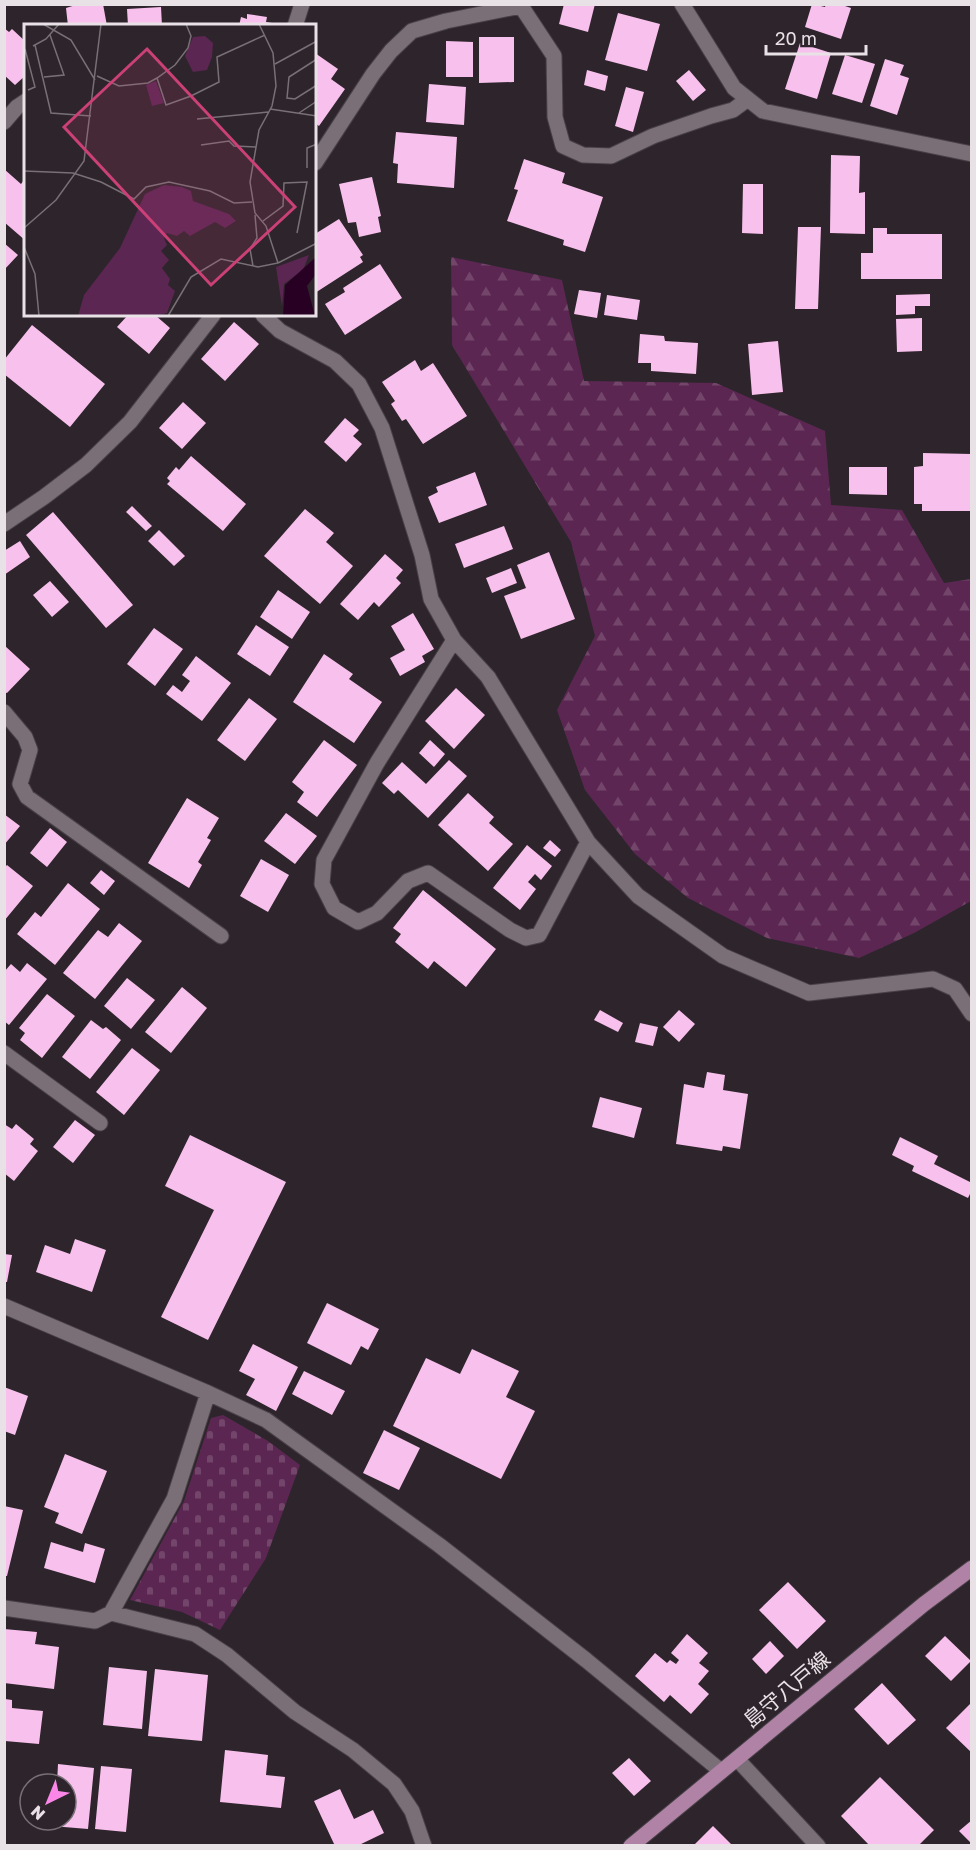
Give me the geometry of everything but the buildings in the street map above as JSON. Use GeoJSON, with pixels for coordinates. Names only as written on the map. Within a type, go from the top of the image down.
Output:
{"type":"FeatureCollection","features":[{"type":"Feature","properties":{"kind":"main road","name":"島守八戸線"},"geometry":{"type":"LineString","coordinates":[[631,1845],[924,1604],[972,1568]]}},
{"type":"Feature","properties":{"kind":"street"},"geometry":{"type":"LineString","coordinates":[[296,24],[302,4]]}},
{"type":"Feature","properties":{"kind":"street"},"geometry":{"type":"LineString","coordinates":[[682,4],[734,88],[763,111],[972,154]]}},
{"type":"Feature","properties":{"kind":"street"},"geometry":{"type":"LineString","coordinates":[[316,161],[373,74],[391,51],[412,31],[446,21],[522,5],[554,56],[555,117],[563,146],[583,155],[611,156],[653,136],[733,110],[748,99]]}},
{"type":"Feature","properties":{"kind":"street"},"geometry":{"type":"LineString","coordinates":[[4,122],[24,102]]}},
{"type":"Feature","properties":{"kind":"street"},"geometry":{"type":"LineString","coordinates":[[4,524],[45,497],[86,465],[130,422],[212,316]]}},
{"type":"Feature","properties":{"kind":"street"},"geometry":{"type":"LineString","coordinates":[[265,316],[280,331],[335,361],[358,384],[382,428],[422,555],[431,599],[454,640],[488,676],[588,842],[638,896],[723,956],[809,993],[933,979],[955,989],[972,1014]]}},
{"type":"Feature","properties":{"kind":"street"},"geometry":{"type":"LineString","coordinates":[[454,640],[377,763],[324,860],[322,884],[334,908],[358,922],[377,913],[408,881],[428,873],[510,930],[526,938],[539,934],[588,842]]}},
{"type":"Feature","properties":{"kind":"street"},"geometry":{"type":"LineString","coordinates":[[4,712],[25,737],[30,750],[20,784],[27,797],[221,936]]}},
{"type":"Feature","properties":{"kind":"street"},"geometry":{"type":"LineString","coordinates":[[4,1053],[100,1123]]}},
{"type":"Feature","properties":{"kind":"street"},"geometry":{"type":"LineString","coordinates":[[4,1306],[266,1420],[440,1545],[586,1660],[721,1771]]}},
{"type":"Feature","properties":{"kind":"street"},"geometry":{"type":"LineString","coordinates":[[4,1608],[95,1621],[111,1613],[174,1499],[208,1393]]}},
{"type":"Feature","properties":{"kind":"street"},"geometry":{"type":"LineString","coordinates":[[111,1613],[195,1634],[227,1655],[296,1712],[353,1750],[393,1784],[412,1810],[424,1845]]}},
{"type":"Feature","properties":{"kind":"street"},"geometry":{"type":"LineString","coordinates":[[737,1759],[818,1845]]}},
{"type":"Feature","properties":{"kind":"green space"},"geometry":{"type":"Polygon","coordinates":[[[451,257],[562,280],[584,381],[716,383],[825,431],[831,505],[902,510],[944,583],[971,579],[971,901],[914,933],[859,958],[767,938],[688,898],[635,854],[585,790],[557,710],[595,636],[571,542],[452,345],[451,257]]]}},
{"type":"Feature","properties":{"kind":"green space"},"geometry":{"type":"Polygon","coordinates":[[[223,1415],[268,1441],[300,1465],[266,1558],[220,1630],[182,1612],[130,1600],[184,1501],[211,1418],[223,1415]]]}}]}
